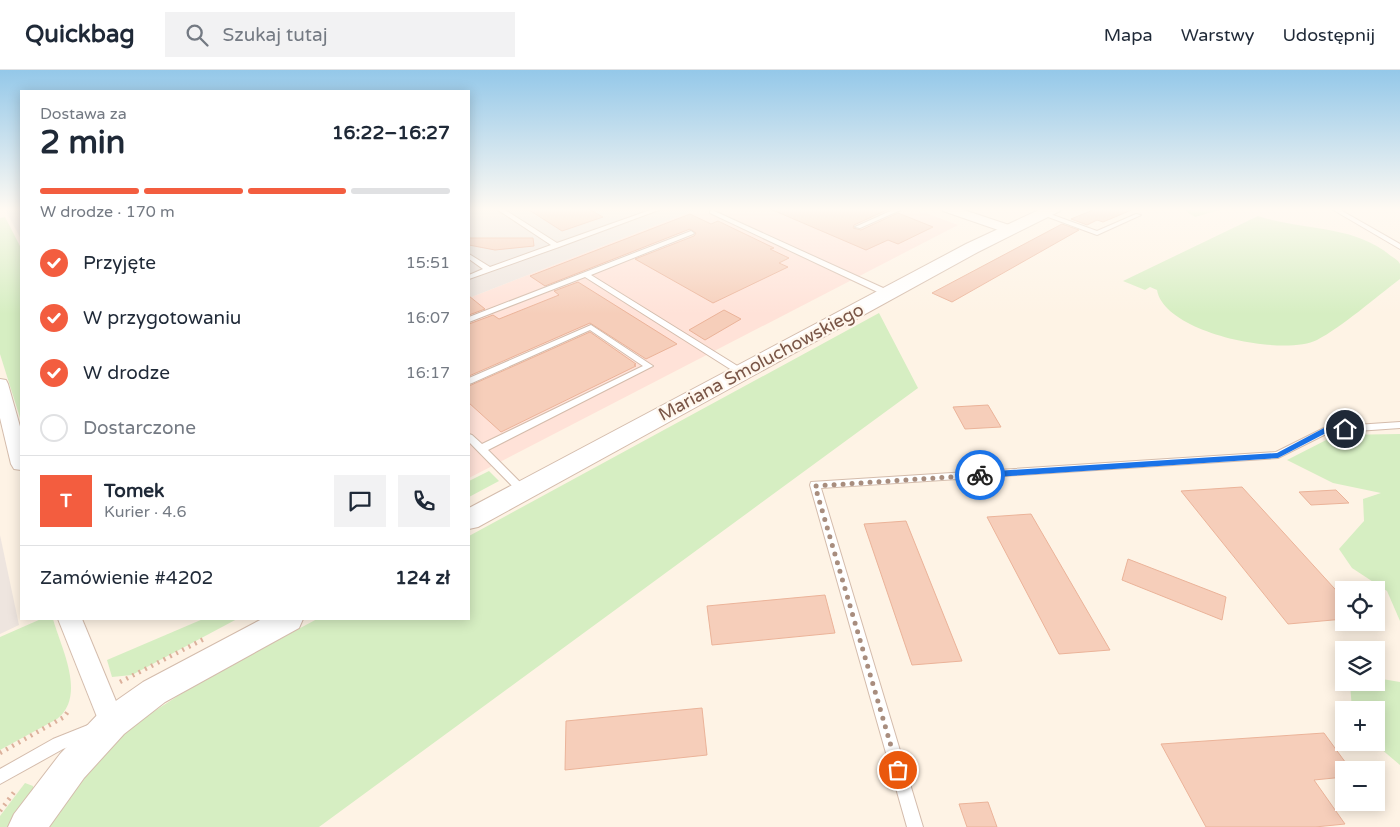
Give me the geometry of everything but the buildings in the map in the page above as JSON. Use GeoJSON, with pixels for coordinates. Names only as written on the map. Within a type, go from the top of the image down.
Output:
{"type":"FeatureCollection","features":[{"type":"Feature","properties":{"kind":"street","name":"Mariana Smoluchowskiego"},"geometry":{"type":"LineString","coordinates":[[470,519],[982,243]]}},
{"type":"Feature","properties":{"kind":"street"},"geometry":{"type":"LineString","coordinates":[[0,384],[20,460]]}},
{"type":"Feature","properties":{"kind":"street"},"geometry":{"type":"LineString","coordinates":[[70,620],[112,723]]}},
{"type":"Feature","properties":{"kind":"street"},"geometry":{"type":"LineString","coordinates":[[27,827],[72,766],[112,723],[154,692],[286,620]]}},
{"type":"Feature","properties":{"kind":"lane"},"geometry":{"type":"LineString","coordinates":[[553,243],[557,246]]}},
{"type":"Feature","properties":{"kind":"lane"},"geometry":{"type":"LineString","coordinates":[[470,278],[564,243]]}},
{"type":"Feature","properties":{"kind":"lane"},"geometry":{"type":"LineString","coordinates":[[470,320],[665,243]]}},
{"type":"Feature","properties":{"kind":"lane"},"geometry":{"type":"LineString","coordinates":[[780,243],[889,294]]}},
{"type":"Feature","properties":{"kind":"lane"},"geometry":{"type":"LineString","coordinates":[[470,257],[489,270]]}},
{"type":"Feature","properties":{"kind":"lane"},"geometry":{"type":"LineString","coordinates":[[586,275],[741,372]]}},
{"type":"Feature","properties":{"kind":"lane"},"geometry":{"type":"LineString","coordinates":[[470,381],[591,327],[649,366],[481,449]]}},
{"type":"Feature","properties":{"kind":"lane"},"geometry":{"type":"LineString","coordinates":[[915,827],[815,486],[1278,455],[1326,430],[1400,425]]}},
{"type":"Feature","properties":{"kind":"lane"},"geometry":{"type":"LineString","coordinates":[[470,438],[523,490]]}},
{"type":"Feature","properties":{"kind":"lane"},"geometry":{"type":"LineString","coordinates":[[0,777],[58,744],[112,723]]}},
{"type":"Feature","properties":{"kind":"path"},"geometry":{"type":"LineString","coordinates":[[120,682],[207,637]]}},
{"type":"Feature","properties":{"kind":"path"},"geometry":{"type":"LineString","coordinates":[[0,753],[64,717],[69,710]]}},
{"type":"Feature","properties":{"kind":"path"},"geometry":{"type":"LineString","coordinates":[[0,811],[15,791]]}},
{"type":"Feature","properties":{"kind":"shaded area"},"geometry":{"type":"Polygon","coordinates":[[[470,243],[609,243],[470,298],[470,243]]]}},
{"type":"Feature","properties":{"kind":"shaded area"},"geometry":{"type":"Polygon","coordinates":[[[609,243],[923,243],[470,477],[470,298],[609,243]]]}},
{"type":"Feature","properties":{"kind":"shaded area"},"geometry":{"type":"Polygon","coordinates":[[[0,535],[19,625],[0,634],[0,535]]]}},
{"type":"Feature","properties":{"kind":"green space"},"geometry":{"type":"Polygon","coordinates":[[[0,243],[19,243],[20,418],[0,354],[0,243]]]}},
{"type":"Feature","properties":{"kind":"green space"},"geometry":{"type":"Polygon","coordinates":[[[1201,243],[1371,243],[1395,258],[1400,264],[1400,279],[1327,334],[1317,340],[1300,344],[1253,343],[1226,338],[1201,329],[1180,318],[1164,305],[1157,290],[1150,287],[1145,290],[1123,281],[1201,243]]]}},
{"type":"Feature","properties":{"kind":"green space"},"geometry":{"type":"Polygon","coordinates":[[[879,313],[918,388],[319,827],[44,827],[71,787],[115,742],[139,721],[198,683],[315,620],[470,620],[470,535],[879,313]]]}},
{"type":"Feature","properties":{"kind":"green space"},"geometry":{"type":"Polygon","coordinates":[[[1400,434],[1400,621],[1385,590],[1385,581],[1372,581],[1352,568],[1339,549],[1364,521],[1363,499],[1381,493],[1333,483],[1287,460],[1336,435],[1400,434]]]}},
{"type":"Feature","properties":{"kind":"green space"},"geometry":{"type":"Polygon","coordinates":[[[489,471],[499,481],[470,496],[470,480],[489,471]]]}},
{"type":"Feature","properties":{"kind":"green space"},"geometry":{"type":"Polygon","coordinates":[[[39,620],[53,620],[66,657],[71,685],[70,698],[66,709],[57,719],[0,750],[0,637],[39,620]]]}},
{"type":"Feature","properties":{"kind":"green space"},"geometry":{"type":"Polygon","coordinates":[[[201,620],[235,620],[132,675],[112,677],[107,660],[201,620]]]}},
{"type":"Feature","properties":{"kind":"green space"},"geometry":{"type":"Polygon","coordinates":[[[1385,680],[1400,682],[1400,765],[1383,751],[1385,751],[1385,701],[1351,701],[1351,691],[1385,691],[1385,680]]]}},
{"type":"Feature","properties":{"kind":"green space"},"geometry":{"type":"Polygon","coordinates":[[[25,783],[33,786],[34,790],[15,827],[0,827],[0,816],[25,783]]]}},
{"type":"Feature","properties":{"kind":"way so far"},"geometry":{"type":"LineString","coordinates":[[898,770],[815,486],[980,475]]}},
{"type":"Feature","properties":{"kind":"route"},"geometry":{"type":"LineString","coordinates":[[980,475],[1278,455],[1326,430],[1345,429]]}}]}
